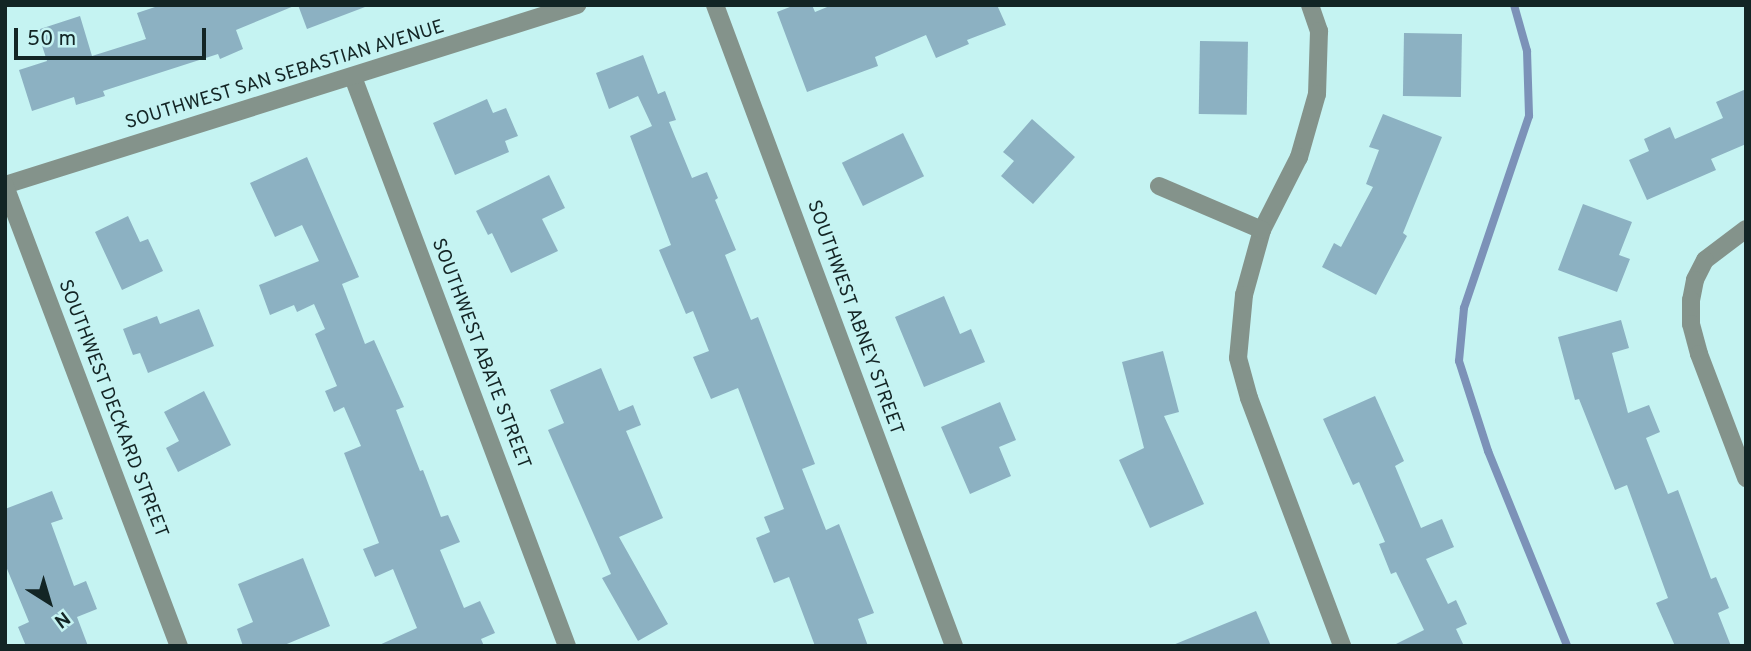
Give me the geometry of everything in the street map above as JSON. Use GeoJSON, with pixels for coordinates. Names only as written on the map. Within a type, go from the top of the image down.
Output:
{"type":"FeatureCollection","features":[{"type":"Feature","properties":{"kind":"street","name":"SOUTHWEST SAN SEBASTIAN AVENUE"},"geometry":{"type":"LineString","coordinates":[[5,186],[578,5]]}},
{"type":"Feature","properties":{"kind":"street","name":"SOUTHWEST ABNEY STREET"},"geometry":{"type":"LineString","coordinates":[[715,5],[954,646]]}},
{"type":"Feature","properties":{"kind":"street"},"geometry":{"type":"LineString","coordinates":[[1310,5],[1319,31],[1317,94],[1299,157],[1262,230],[1244,295],[1238,358],[1249,398],[1342,646]]}},
{"type":"Feature","properties":{"kind":"street","name":"SOUTHWEST ABATE STREET"},"geometry":{"type":"LineString","coordinates":[[353,77],[567,646]]}},
{"type":"Feature","properties":{"kind":"street","name":"SOUTHWEST DECKARD STREET"},"geometry":{"type":"LineString","coordinates":[[5,186],[179,646]]}},
{"type":"Feature","properties":{"kind":"street"},"geometry":{"type":"LineString","coordinates":[[1159,186],[1262,230]]}},
{"type":"Feature","properties":{"kind":"street"},"geometry":{"type":"LineString","coordinates":[[1746,229],[1719,246],[1705,260],[1695,280],[1691,324],[1715,404],[1746,478]]}},
{"type":"Feature","properties":{"kind":"building"},"geometry":{"type":"Polygon","coordinates":[[[161,5],[294,6],[236,30],[243,49],[220,59],[218,54],[103,91],[105,96],[76,105],[74,97],[32,111],[19,70],[47,61],[37,30],[80,16],[92,56],[146,39],[137,13],[161,5]]]}},
{"type":"Feature","properties":{"kind":"building"},"geometry":{"type":"Polygon","coordinates":[[[298,5],[364,5],[365,7],[307,29],[298,5]]]}},
{"type":"Feature","properties":{"kind":"building"},"geometry":{"type":"Polygon","coordinates":[[[795,5],[812,5],[815,12],[832,5],[997,5],[1006,25],[967,40],[969,44],[936,58],[926,35],[875,57],[878,66],[807,92],[777,12],[795,5]]]}},
{"type":"Feature","properties":{"kind":"building"},"geometry":{"type":"Polygon","coordinates":[[[1404,33],[1462,34],[1461,97],[1403,96],[1404,33]]]}},
{"type":"Feature","properties":{"kind":"building"},"geometry":{"type":"Polygon","coordinates":[[[1200,41],[1248,42],[1247,115],[1199,114],[1200,41]]]}},
{"type":"Feature","properties":{"kind":"building"},"geometry":{"type":"Polygon","coordinates":[[[643,55],[658,94],[665,91],[676,120],[669,122],[692,178],[707,172],[718,198],[715,200],[736,250],[725,255],[751,320],[758,317],[815,464],[802,469],[826,530],[839,524],[874,613],[858,619],[868,646],[815,646],[789,577],[774,583],[756,538],[770,532],[764,517],[784,509],[738,388],[711,399],[693,357],[709,351],[693,311],[686,314],[659,250],[671,245],[630,136],[652,126],[638,96],[609,109],[596,73],[643,55]]]}},
{"type":"Feature","properties":{"kind":"building"},"geometry":{"type":"Polygon","coordinates":[[[1746,89],[1746,144],[1711,159],[1716,170],[1647,200],[1629,160],[1649,151],[1644,139],[1670,127],[1675,139],[1723,118],[1716,102],[1746,89]]]}},
{"type":"Feature","properties":{"kind":"building"},"geometry":{"type":"Polygon","coordinates":[[[487,99],[493,113],[506,108],[518,136],[505,141],[509,152],[455,175],[433,123],[487,99]]]}},
{"type":"Feature","properties":{"kind":"building"},"geometry":{"type":"Polygon","coordinates":[[[1383,114],[1442,137],[1403,233],[1407,236],[1376,295],[1322,267],[1334,243],[1341,247],[1373,187],[1366,184],[1379,150],[1369,147],[1383,114]]]}},
{"type":"Feature","properties":{"kind":"building"},"geometry":{"type":"Polygon","coordinates":[[[1032,119],[1075,157],[1033,204],[1001,176],[1014,161],[1003,152],[1032,119]]]}},
{"type":"Feature","properties":{"kind":"building"},"geometry":{"type":"Polygon","coordinates":[[[903,133],[924,176],[863,206],[842,163],[903,133]]]}},
{"type":"Feature","properties":{"kind":"building"},"geometry":{"type":"Polygon","coordinates":[[[307,157],[359,277],[342,284],[365,344],[374,340],[404,407],[396,410],[420,471],[423,470],[441,517],[448,515],[460,542],[440,550],[464,608],[480,601],[495,633],[481,639],[484,646],[377,646],[417,628],[393,569],[375,577],[363,549],[379,543],[344,453],[361,446],[344,407],[334,412],[325,391],[337,386],[315,334],[325,329],[314,304],[297,312],[294,305],[270,315],[259,285],[319,261],[302,225],[275,237],[250,183],[307,157]]]}},
{"type":"Feature","properties":{"kind":"building"},"geometry":{"type":"Polygon","coordinates":[[[549,175],[565,208],[542,219],[558,251],[511,273],[492,233],[488,235],[476,211],[549,175]]]}},
{"type":"Feature","properties":{"kind":"building"},"geometry":{"type":"Polygon","coordinates":[[[1583,204],[1632,222],[1619,255],[1630,259],[1617,292],[1558,270],[1583,204]]]}},
{"type":"Feature","properties":{"kind":"building"},"geometry":{"type":"Polygon","coordinates":[[[128,216],[140,242],[148,239],[163,271],[122,290],[95,232],[128,216]]]}},
{"type":"Feature","properties":{"kind":"building"},"geometry":{"type":"Polygon","coordinates":[[[944,296],[960,334],[971,329],[985,362],[924,387],[895,317],[944,296]]]}},
{"type":"Feature","properties":{"kind":"building"},"geometry":{"type":"Polygon","coordinates":[[[199,309],[214,346],[148,373],[140,353],[133,355],[123,329],[157,316],[160,324],[199,309]]]}},
{"type":"Feature","properties":{"kind":"building"},"geometry":{"type":"Polygon","coordinates":[[[1621,320],[1629,348],[1612,353],[1628,413],[1649,405],[1660,432],[1646,438],[1668,494],[1678,490],[1711,579],[1716,577],[1729,608],[1718,613],[1731,646],[1675,646],[1656,603],[1668,598],[1627,485],[1615,490],[1579,399],[1575,400],[1558,337],[1621,320]]]}},
{"type":"Feature","properties":{"kind":"building"},"geometry":{"type":"Polygon","coordinates":[[[1163,351],[1179,412],[1164,416],[1204,504],[1150,528],[1119,460],[1144,448],[1122,362],[1163,351]]]}},
{"type":"Feature","properties":{"kind":"building"},"geometry":{"type":"Polygon","coordinates":[[[601,368],[619,411],[633,405],[641,425],[626,431],[663,518],[619,537],[668,624],[638,641],[602,578],[611,574],[548,430],[564,423],[550,390],[601,368]]]}},
{"type":"Feature","properties":{"kind":"building"},"geometry":{"type":"Polygon","coordinates":[[[204,391],[231,445],[178,472],[166,448],[179,441],[164,412],[204,391]]]}},
{"type":"Feature","properties":{"kind":"building"},"geometry":{"type":"Polygon","coordinates":[[[1375,396],[1404,461],[1395,466],[1421,528],[1442,519],[1454,547],[1426,559],[1448,604],[1456,600],[1467,624],[1456,629],[1464,646],[1392,646],[1424,630],[1396,572],[1391,574],[1379,544],[1385,542],[1359,482],[1353,485],[1323,419],[1375,396]]]}},
{"type":"Feature","properties":{"kind":"building"},"geometry":{"type":"Polygon","coordinates":[[[1000,402],[1016,440],[999,447],[1011,476],[970,494],[941,427],[1000,402]]]}},
{"type":"Feature","properties":{"kind":"building"},"geometry":{"type":"Polygon","coordinates":[[[52,491],[63,519],[51,523],[74,586],[86,581],[97,609],[77,617],[88,646],[26,646],[18,627],[29,622],[5,564],[5,509],[52,491]]]}},
{"type":"Feature","properties":{"kind":"building"},"geometry":{"type":"Polygon","coordinates":[[[303,558],[330,626],[282,646],[243,646],[237,629],[253,622],[238,584],[303,558]]]}},
{"type":"Feature","properties":{"kind":"building"},"geometry":{"type":"Polygon","coordinates":[[[1256,611],[1271,646],[1173,646],[1173,645],[1256,611]]]}},
{"type":"Feature","properties":{"kind":"waterway"},"geometry":{"type":"LineString","coordinates":[[1514,5],[1527,51],[1529,116],[1464,308],[1459,361],[1488,451],[1567,646]]}}]}
